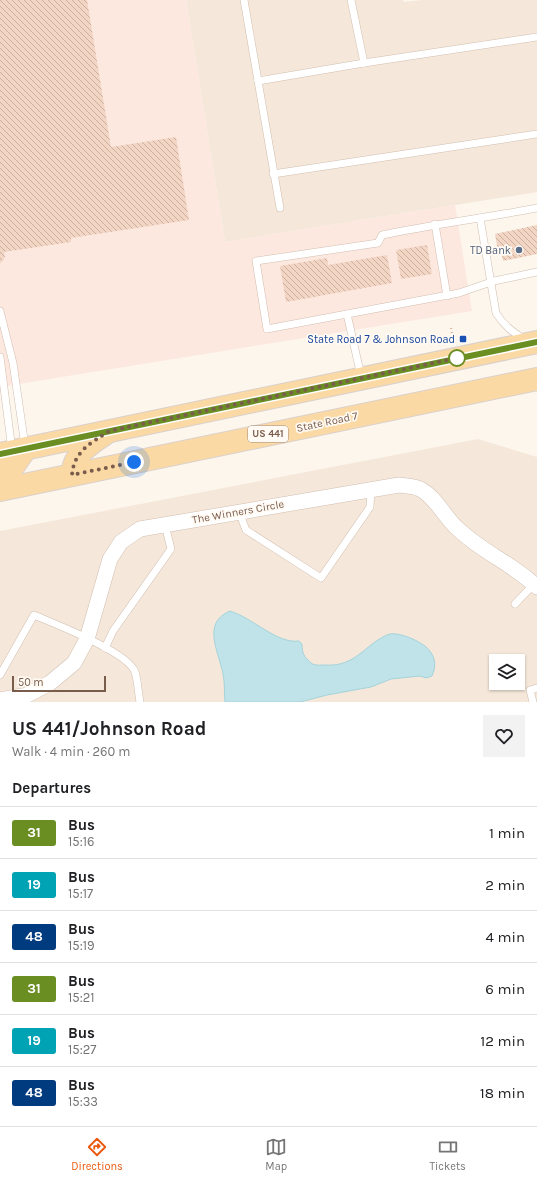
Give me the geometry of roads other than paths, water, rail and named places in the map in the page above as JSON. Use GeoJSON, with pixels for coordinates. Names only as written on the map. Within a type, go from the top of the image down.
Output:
{"type":"FeatureCollection","features":[{"type":"Feature","properties":{"kind":"main road"},"geometry":{"type":"LineString","coordinates":[[0,479],[13,467],[13,451],[534,343]]}},
{"type":"Feature","properties":{"kind":"main road","name":"State Road 7"},"geometry":{"type":"LineString","coordinates":[[0,490],[537,378]]}},
{"type":"Feature","properties":{"kind":"main road"},"geometry":{"type":"LineString","coordinates":[[72,475],[76,457],[85,448],[109,431]]}},
{"type":"Feature","properties":{"kind":"street","name":"The Winners Circle"},"geometry":{"type":"LineString","coordinates":[[0,700],[27,695],[50,683],[74,662],[87,639],[110,559],[120,542],[140,529],[399,485],[420,488],[457,529],[481,548],[524,574],[535,585]]}},
{"type":"Feature","properties":{"kind":"lane"},"geometry":{"type":"LineString","coordinates":[[244,0],[280,208]]}},
{"type":"Feature","properties":{"kind":"lane"},"geometry":{"type":"LineString","coordinates":[[351,0],[364,63]]}},
{"type":"Feature","properties":{"kind":"lane"},"geometry":{"type":"LineString","coordinates":[[258,81],[364,63],[537,37]]}},
{"type":"Feature","properties":{"kind":"lane"},"geometry":{"type":"LineString","coordinates":[[273,174],[537,134]]}},
{"type":"Feature","properties":{"kind":"lane"},"geometry":{"type":"LineString","coordinates":[[537,208],[435,224],[382,235],[378,243],[256,261],[267,329],[459,294],[490,282],[537,272]]}},
{"type":"Feature","properties":{"kind":"lane"},"geometry":{"type":"LineString","coordinates":[[480,218],[496,313],[511,331],[534,343]]}},
{"type":"Feature","properties":{"kind":"lane"},"geometry":{"type":"LineString","coordinates":[[435,224],[447,296]]}},
{"type":"Feature","properties":{"kind":"lane"},"geometry":{"type":"LineString","coordinates":[[0,314],[0,336]]}},
{"type":"Feature","properties":{"kind":"lane"},"geometry":{"type":"LineString","coordinates":[[0,314],[13,363],[13,451]]}},
{"type":"Feature","properties":{"kind":"lane"},"geometry":{"type":"LineString","coordinates":[[347,314],[361,378]]}},
{"type":"Feature","properties":{"kind":"lane"},"geometry":{"type":"LineString","coordinates":[[0,357],[13,451]]}},
{"type":"Feature","properties":{"kind":"lane"},"geometry":{"type":"LineString","coordinates":[[239,512],[246,530],[321,578],[370,507],[372,489]]}},
{"type":"Feature","properties":{"kind":"lane"},"geometry":{"type":"LineString","coordinates":[[105,648],[113,631],[171,549],[165,524]]}},
{"type":"Feature","properties":{"kind":"lane"},"geometry":{"type":"LineString","coordinates":[[515,604],[535,585]]}},
{"type":"Feature","properties":{"kind":"lane"},"geometry":{"type":"LineString","coordinates":[[0,675],[34,615],[87,639],[128,661],[135,671],[140,702]]}},
{"type":"Feature","properties":{"kind":"lane"},"geometry":{"type":"LineString","coordinates":[[533,702],[530,690],[537,688]]}},
{"type":"Feature","properties":{"kind":"water"},"geometry":{"type":"Polygon","coordinates":[[[230,611],[239,614],[282,639],[299,641],[302,644],[305,657],[314,665],[336,665],[345,663],[387,635],[403,635],[416,640],[429,650],[434,659],[435,666],[433,673],[432,676],[426,678],[420,676],[391,679],[371,687],[327,695],[300,702],[225,702],[224,677],[214,639],[214,630],[216,623],[221,616],[230,611]]]}},
{"type":"Feature","properties":{"kind":"place","name":"TD Bank"},"geometry":{"type":"Point","coordinates":[519,250]}},
{"type":"Feature","properties":{"kind":"place","name":"State Road 7 & Johnson Road"},"geometry":{"type":"Point","coordinates":[463,339]}}]}
